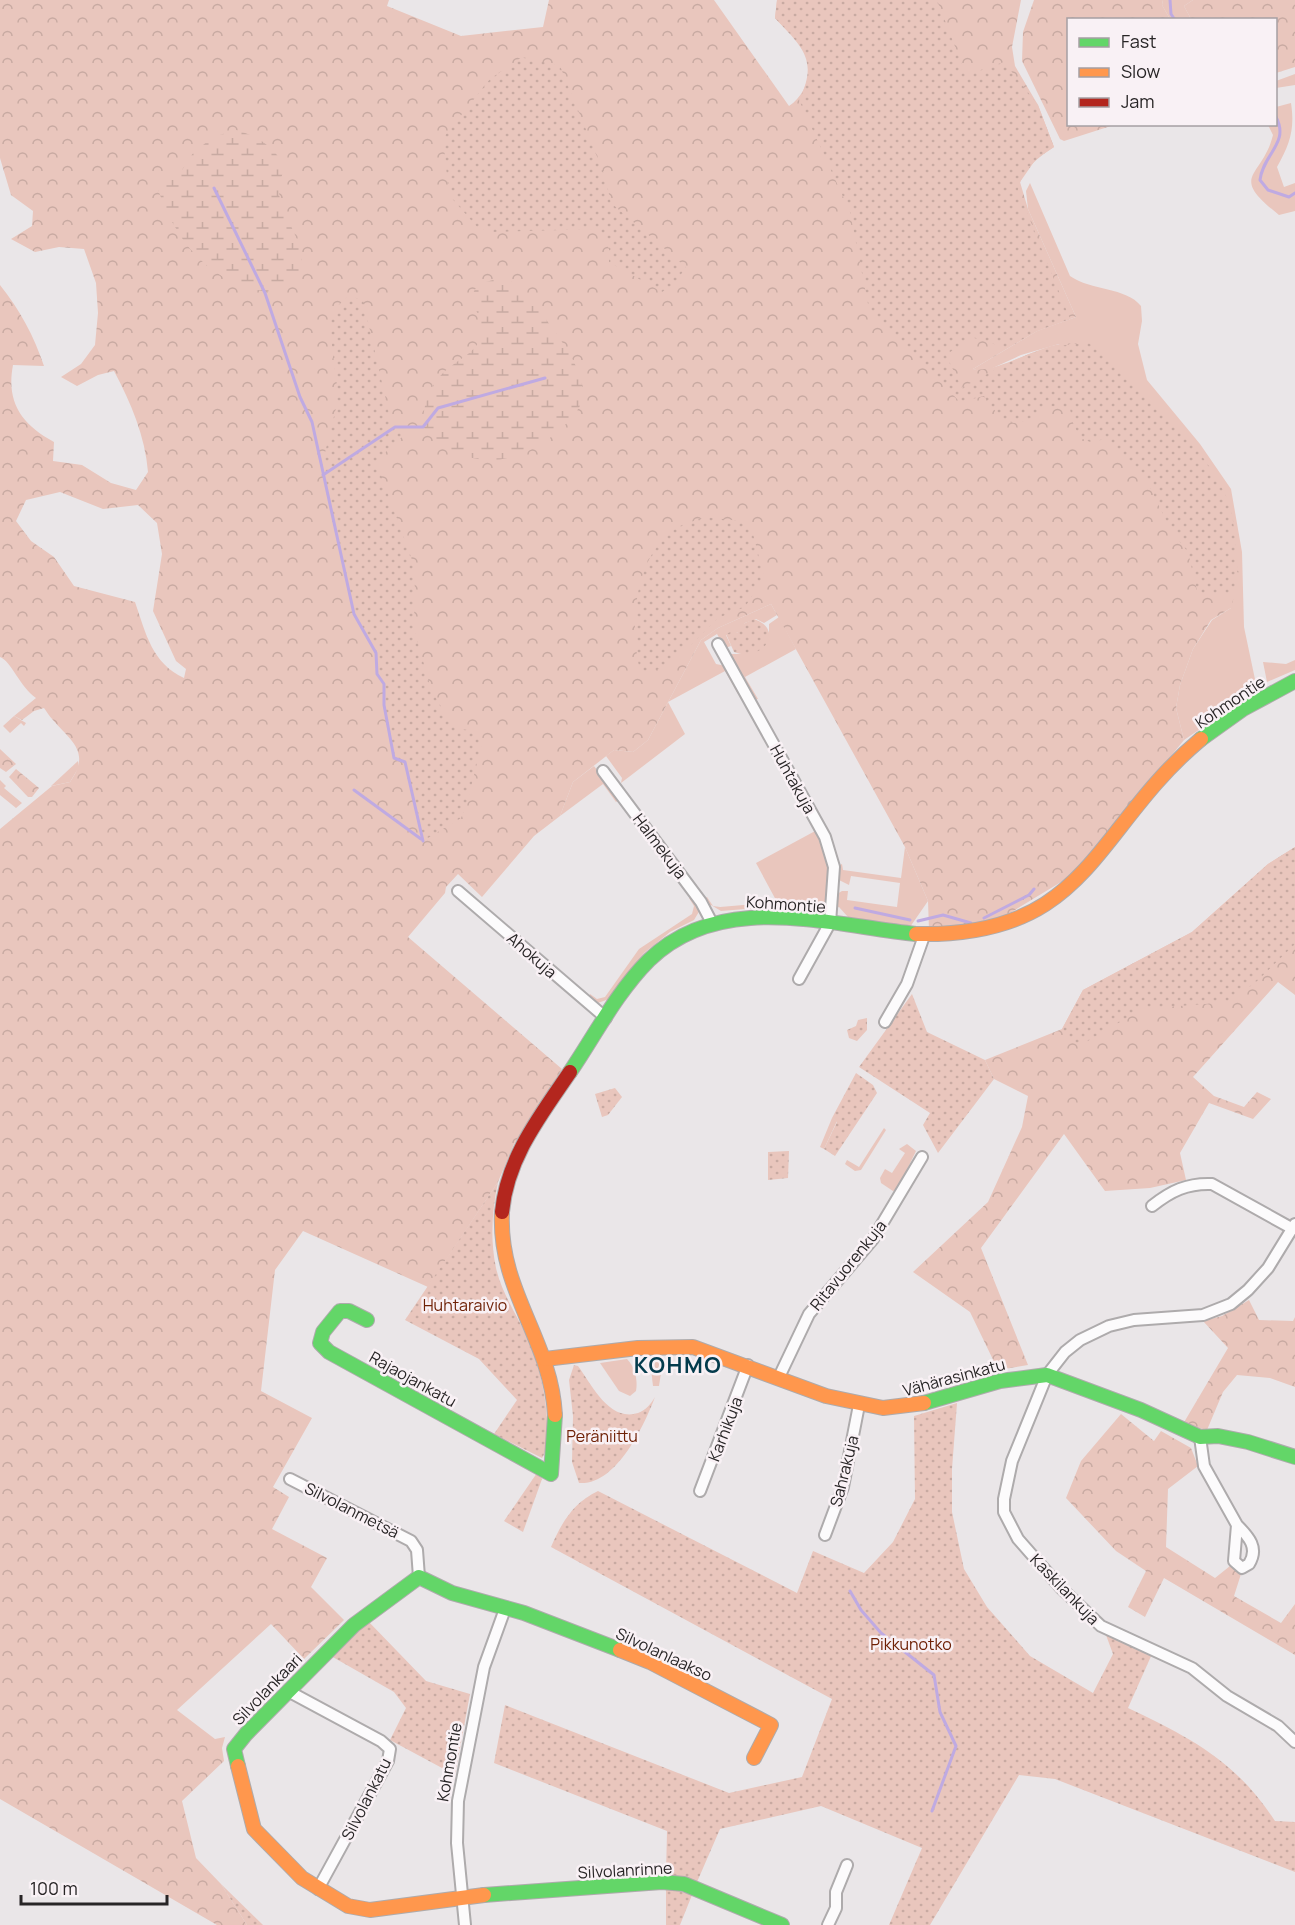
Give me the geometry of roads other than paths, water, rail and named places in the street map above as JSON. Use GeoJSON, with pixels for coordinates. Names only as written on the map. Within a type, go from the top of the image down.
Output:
{"type":"FeatureCollection","features":[{"type":"Feature","properties":{"kind":"street","name":"Huhtakuja"},"geometry":{"type":"LineString","coordinates":[[718,644],[829,845],[834,876],[830,923]]}},
{"type":"Feature","properties":{"kind":"street","name":"Kohmontie"},"geometry":{"type":"LineString","coordinates":[[551,1474],[555,1415],[545,1359],[507,1270],[502,1238],[505,1194],[520,1151],[635,976],[674,941],[712,923],[753,917],[830,923],[924,936],[963,934],[1022,917],[1054,899],[1097,860],[1174,765],[1234,714],[1295,681]]}},
{"type":"Feature","properties":{"kind":"street","name":"Halmekuja"},"geometry":{"type":"LineString","coordinates":[[603,771],[701,902],[712,923]]}},
{"type":"Feature","properties":{"kind":"street","name":"Ahokuja"},"geometry":{"type":"LineString","coordinates":[[458,891],[606,1018]]}},
{"type":"Feature","properties":{"kind":"street"},"geometry":{"type":"LineString","coordinates":[[799,979],[830,923]]}},
{"type":"Feature","properties":{"kind":"street"},"geometry":{"type":"LineString","coordinates":[[885,1022],[907,984],[924,936]]}},
{"type":"Feature","properties":{"kind":"street","name":"Ritavuorenkuja"},"geometry":{"type":"LineString","coordinates":[[779,1377],[809,1314],[873,1239],[922,1157]]}},
{"type":"Feature","properties":{"kind":"street"},"geometry":{"type":"LineString","coordinates":[[1152,1206],[1172,1191],[1197,1183],[1212,1184],[1294,1226]]}},
{"type":"Feature","properties":{"kind":"street","name":"Kaskilankuja"},"geometry":{"type":"LineString","coordinates":[[1294,1226],[1268,1268],[1248,1290],[1231,1304],[1203,1316],[1134,1320],[1109,1326],[1080,1340],[1065,1352],[1047,1375],[1012,1461],[1006,1485],[1004,1512],[1018,1539],[1062,1588],[1101,1626],[1192,1668],[1227,1696],[1278,1726],[1295,1743]]}},
{"type":"Feature","properties":{"kind":"street","name":"Rajaojankatu"},"geometry":{"type":"LineString","coordinates":[[367,1320],[349,1311],[340,1311],[322,1332],[320,1343],[329,1352],[551,1474]]}},
{"type":"Feature","properties":{"kind":"street","name":"Vähärasinkatu"},"geometry":{"type":"LineString","coordinates":[[545,1359],[682,1346],[704,1350],[748,1365],[826,1396],[859,1405],[883,1408],[915,1407],[1000,1381],[1047,1375],[1141,1410],[1200,1437],[1218,1436],[1295,1456]]}},
{"type":"Feature","properties":{"kind":"street","name":"Karhikuja"},"geometry":{"type":"LineString","coordinates":[[700,1491],[748,1365]]}},
{"type":"Feature","properties":{"kind":"street","name":"Sahrakuja"},"geometry":{"type":"LineString","coordinates":[[825,1535],[843,1487],[859,1405]]}},
{"type":"Feature","properties":{"kind":"street"},"geometry":{"type":"LineString","coordinates":[[1200,1437],[1204,1466],[1237,1525]]}},
{"type":"Feature","properties":{"kind":"street","name":"Silvolanmetsä"},"geometry":{"type":"LineString","coordinates":[[290,1479],[411,1541],[417,1550],[419,1577]]}},
{"type":"Feature","properties":{"kind":"street"},"geometry":{"type":"LineString","coordinates":[[419,1577],[452,1593],[505,1609]]}},
{"type":"Feature","properties":{"kind":"street","name":"Silvolankaari"},"geometry":{"type":"LineString","coordinates":[[419,1577],[406,1584],[354,1625],[238,1742],[234,1749],[235,1758],[254,1829],[302,1878],[318,1889],[348,1906],[370,1910],[462,1897]]}},
{"type":"Feature","properties":{"kind":"street","name":"Kohmontie"},"geometry":{"type":"LineString","coordinates":[[465,1925],[456,1823],[461,1779],[486,1660],[505,1609]]}},
{"type":"Feature","properties":{"kind":"street","name":"Silvolanlaakso"},"geometry":{"type":"LineString","coordinates":[[505,1609],[524,1613],[650,1662],[771,1725],[754,1758]]}},
{"type":"Feature","properties":{"kind":"street","name":"Silvolankatu"},"geometry":{"type":"LineString","coordinates":[[288,1691],[381,1741],[390,1749],[388,1761],[318,1889]]}},
{"type":"Feature","properties":{"kind":"street"},"geometry":{"type":"LineString","coordinates":[[828,1925],[836,1908],[836,1892],[847,1865]]}},
{"type":"Feature","properties":{"kind":"street","name":"Silvolanrinne"},"geometry":{"type":"LineString","coordinates":[[462,1897],[662,1882],[684,1884],[782,1925]]}},
{"type":"Feature","properties":{"kind":"waterway"},"geometry":{"type":"LineString","coordinates":[[1170,0],[1171,14],[1174,18]]}},
{"type":"Feature","properties":{"kind":"waterway"},"geometry":{"type":"LineString","coordinates":[[1277,120],[1280,134],[1278,142],[1262,171],[1260,180],[1268,190],[1289,197],[1295,193]]}},
{"type":"Feature","properties":{"kind":"waterway"},"geometry":{"type":"LineString","coordinates":[[214,188],[265,293],[300,397],[312,422],[354,614],[376,653],[377,674],[384,684],[384,705],[394,758],[405,762],[423,841]]}},
{"type":"Feature","properties":{"kind":"waterway"},"geometry":{"type":"LineString","coordinates":[[323,475],[395,427],[423,427],[438,408],[545,378]]}},
{"type":"Feature","properties":{"kind":"waterway"},"geometry":{"type":"LineString","coordinates":[[354,790],[421,839]]}},
{"type":"Feature","properties":{"kind":"waterway"},"geometry":{"type":"LineString","coordinates":[[984,918],[1029,895],[1034,889]]}},
{"type":"Feature","properties":{"kind":"waterway"},"geometry":{"type":"LineString","coordinates":[[855,908],[910,920]]}},
{"type":"Feature","properties":{"kind":"waterway"},"geometry":{"type":"LineString","coordinates":[[918,921],[943,915],[971,923]]}},
{"type":"Feature","properties":{"kind":"waterway","name":"Pikkunotko"},"geometry":{"type":"LineString","coordinates":[[850,1591],[861,1610],[881,1633],[934,1675],[940,1712],[956,1746],[932,1811]]}},
{"type":"Feature","properties":{"kind":"district","name":"KOHMO"},"geometry":{"type":"Point","coordinates":[678,1365]}},
{"type":"Feature","properties":{"kind":"park label","name":"Huhtaraivio"},"geometry":{"type":"Point","coordinates":[465,1305]}},
{"type":"Feature","properties":{"kind":"park label","name":"Peräniittu"},"geometry":{"type":"Point","coordinates":[602,1436]}}]}
